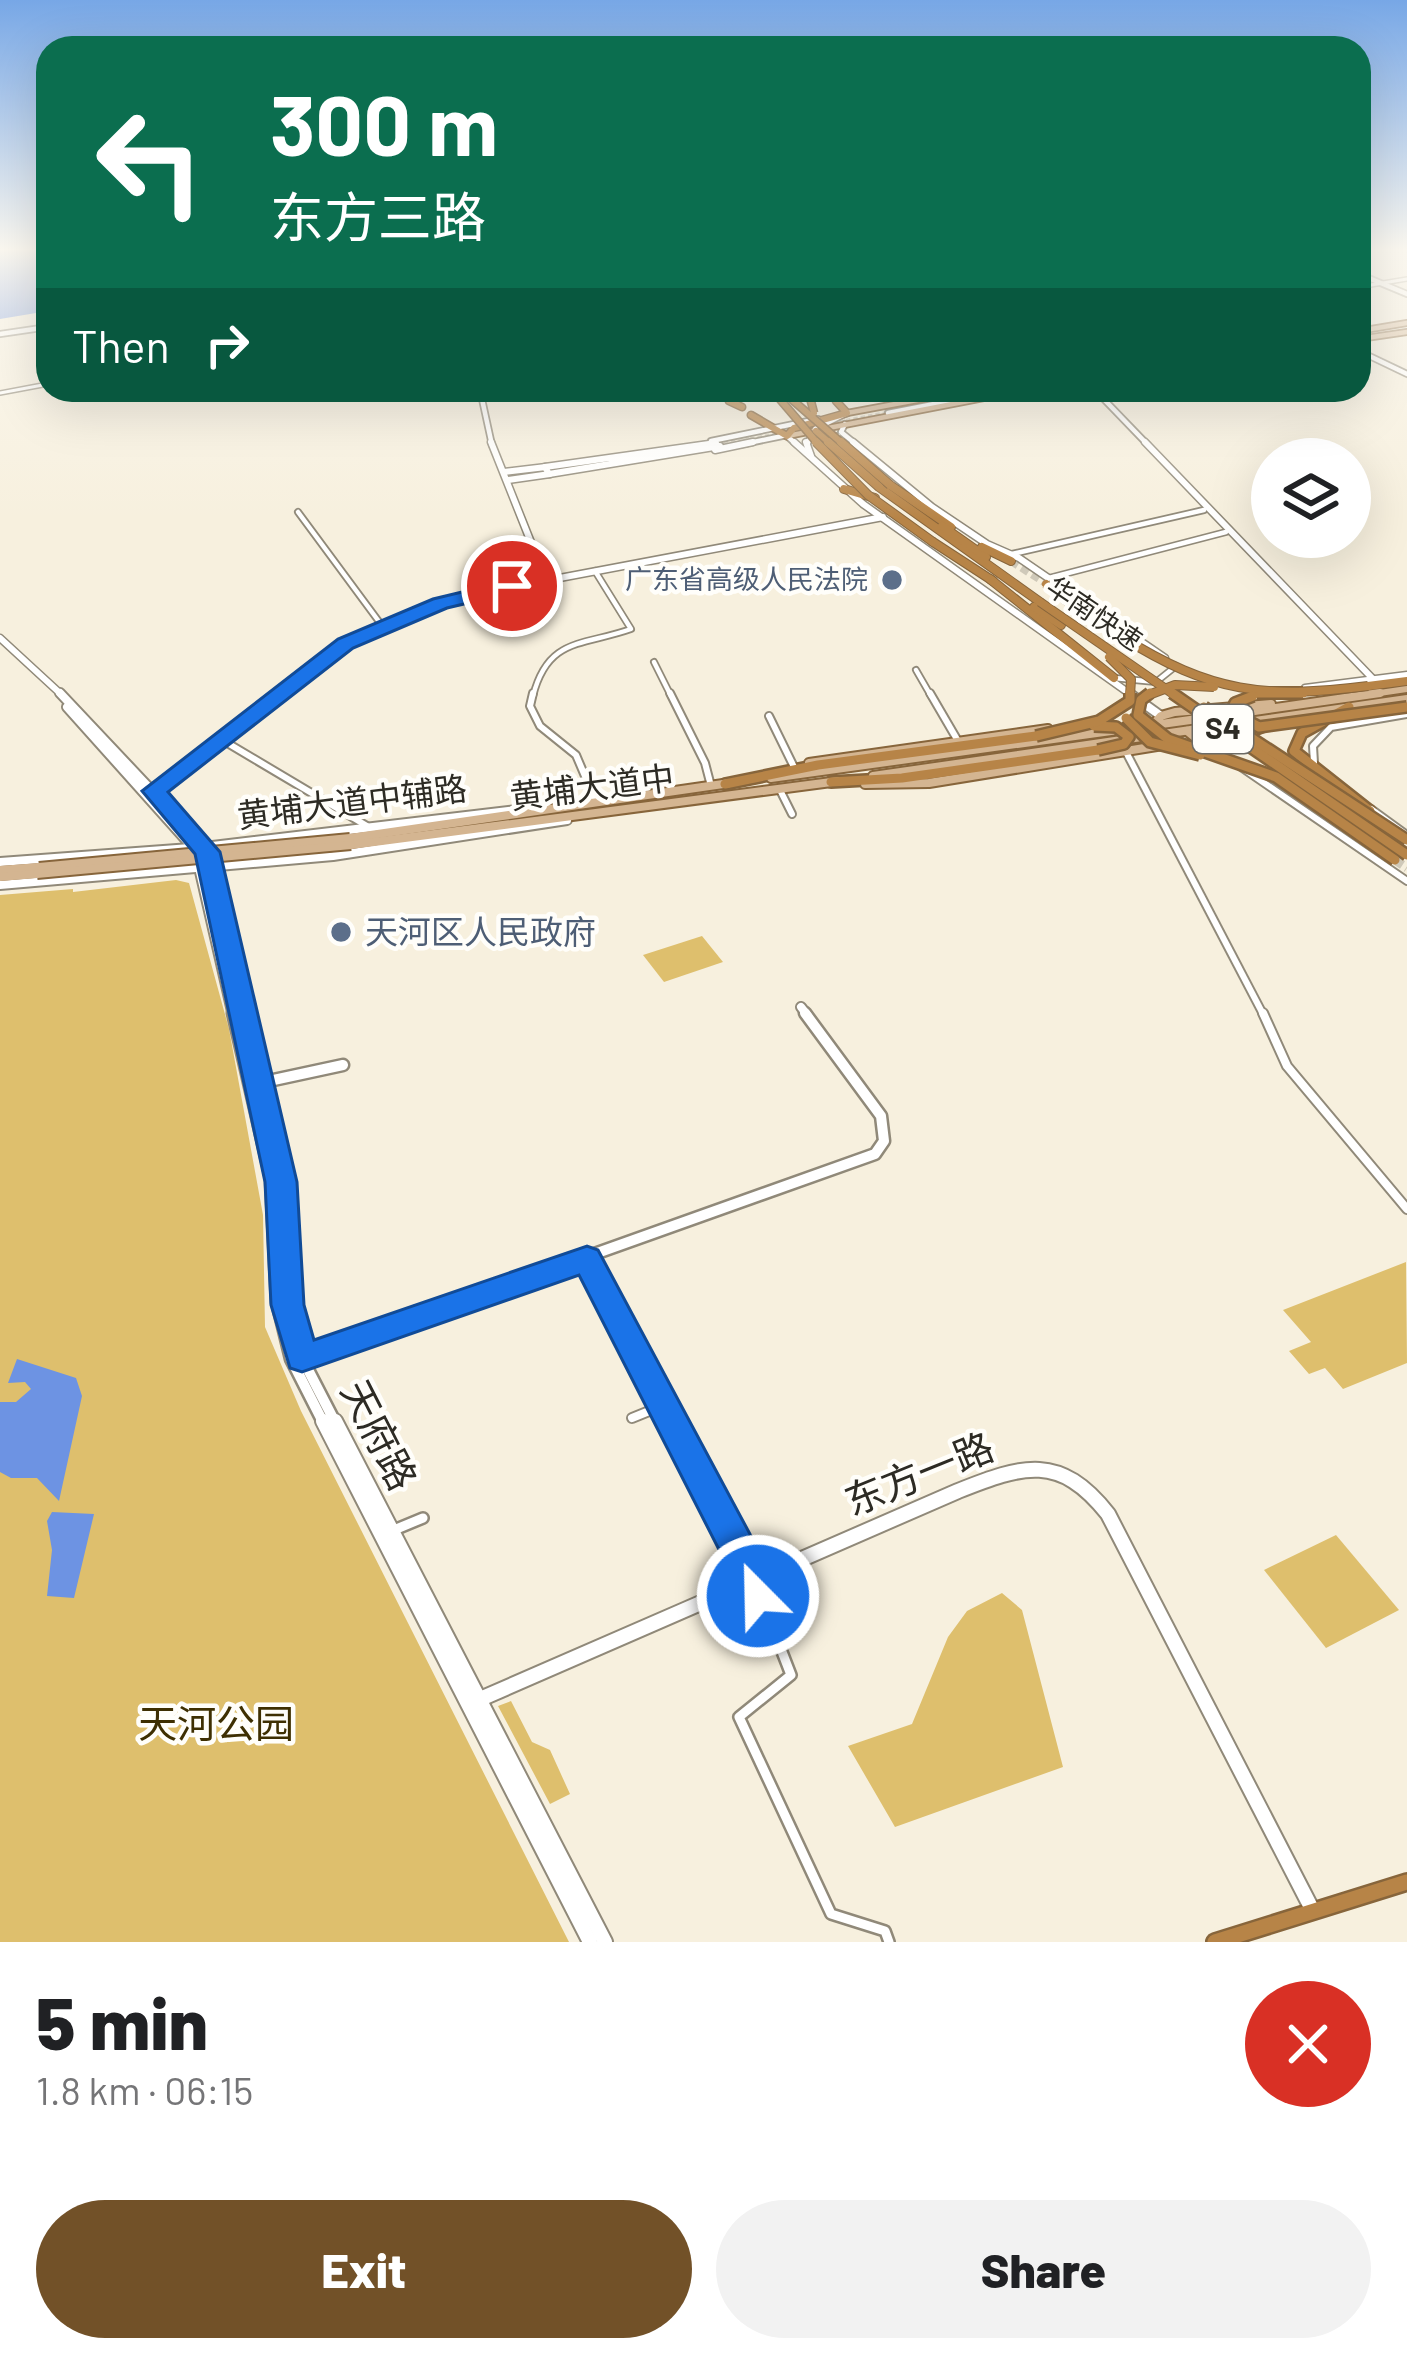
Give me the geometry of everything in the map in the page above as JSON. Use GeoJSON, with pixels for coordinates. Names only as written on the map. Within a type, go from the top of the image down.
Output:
{"type":"FeatureCollection","features":[{"type":"Feature","properties":{"kind":"highway"},"geometry":{"type":"LineString","coordinates":[[740,402],[768,429],[788,436],[794,428],[847,413],[837,402]]}},
{"type":"Feature","properties":{"kind":"highway"},"geometry":{"type":"LineString","coordinates":[[785,402],[831,461],[887,513],[1117,662],[1132,683],[1125,716],[1133,730],[1161,747],[1193,754],[1228,753],[1276,729],[1316,720]]}},
{"type":"Feature","properties":{"kind":"highway","name":"华南快速"},"geometry":{"type":"LineString","coordinates":[[788,402],[884,486],[1407,855]]}},
{"type":"Feature","properties":{"kind":"highway","name":"华南快速"},"geometry":{"type":"LineString","coordinates":[[790,402],[884,486]]}},
{"type":"Feature","properties":{"kind":"highway"},"geometry":{"type":"LineString","coordinates":[[808,402],[831,434]]}},
{"type":"Feature","properties":{"kind":"highway"},"geometry":{"type":"LineString","coordinates":[[884,486],[994,555],[1012,558]]}},
{"type":"Feature","properties":{"kind":"highway"},"geometry":{"type":"LineString","coordinates":[[844,489],[891,507],[1044,600]]}},
{"type":"Feature","properties":{"kind":"highway"},"geometry":{"type":"LineString","coordinates":[[990,579],[1114,678]]}},
{"type":"Feature","properties":{"kind":"highway"},"geometry":{"type":"LineString","coordinates":[[1047,581],[1175,672],[1257,700]]}},
{"type":"Feature","properties":{"kind":"highway","name":"华南快速"},"geometry":{"type":"LineString","coordinates":[[1044,600],[1407,837]]}},
{"type":"Feature","properties":{"kind":"highway"},"geometry":{"type":"LineString","coordinates":[[1407,681],[1370,682],[1233,704],[1234,716],[1259,727],[1407,706]]}},
{"type":"Feature","properties":{"kind":"highway"},"geometry":{"type":"LineString","coordinates":[[1214,687],[1161,687],[1144,696],[1138,708],[1142,721],[1156,733],[1203,745],[1276,777],[1395,860]]}},
{"type":"Feature","properties":{"kind":"highway"},"geometry":{"type":"LineString","coordinates":[[1036,736],[1099,722],[1130,701]]}},
{"type":"Feature","properties":{"kind":"highway"},"geometry":{"type":"LineString","coordinates":[[1349,707],[1301,733],[1294,752],[1407,837]]}},
{"type":"Feature","properties":{"kind":"highway"},"geometry":{"type":"LineString","coordinates":[[725,784],[832,763],[1104,725],[1120,728],[1129,736],[1124,744],[1098,751]]}},
{"type":"Feature","properties":{"kind":"highway"},"geometry":{"type":"LineString","coordinates":[[832,782],[1098,751],[1203,745]]}},
{"type":"Feature","properties":{"kind":"highway"},"geometry":{"type":"LineString","coordinates":[[1215,1942],[1407,1882]]}},
{"type":"Feature","properties":{"kind":"main road"},"geometry":{"type":"LineString","coordinates":[[847,413],[907,402]]}},
{"type":"Feature","properties":{"kind":"main road"},"geometry":{"type":"LineString","coordinates":[[788,436],[961,402]]}},
{"type":"Feature","properties":{"kind":"main road"},"geometry":{"type":"LineString","coordinates":[[865,410],[858,416],[870,419]]}},
{"type":"Feature","properties":{"kind":"main road"},"geometry":{"type":"LineString","coordinates":[[1257,700],[1294,705],[1407,681]]}},
{"type":"Feature","properties":{"kind":"main road"},"geometry":{"type":"LineString","coordinates":[[1152,726],[1161,716],[1257,700],[1275,692]]}},
{"type":"Feature","properties":{"kind":"main road","name":"黄埔大道中"},"geometry":{"type":"LineString","coordinates":[[350,842],[568,806],[1294,705]]}},
{"type":"Feature","properties":{"kind":"main road"},"geometry":{"type":"LineString","coordinates":[[832,782],[906,785],[1203,745],[1244,736],[1279,717],[1349,707],[1407,706]]}},
{"type":"Feature","properties":{"kind":"main road","name":"黄埔大道中"},"geometry":{"type":"LineString","coordinates":[[0,873],[350,842],[603,813],[1279,717]]}},
{"type":"Feature","properties":{"kind":"main road"},"geometry":{"type":"LineString","coordinates":[[778,773],[1057,728],[1101,733]]}},
{"type":"Feature","properties":{"kind":"main road"},"geometry":{"type":"LineString","coordinates":[[1187,731],[1203,745]]}},
{"type":"Feature","properties":{"kind":"street"},"geometry":{"type":"LineString","coordinates":[[1371,357],[1407,377]]}},
{"type":"Feature","properties":{"kind":"street"},"geometry":{"type":"LineString","coordinates":[[1371,359],[1407,377]]}},
{"type":"Feature","properties":{"kind":"street"},"geometry":{"type":"LineString","coordinates":[[0,393],[36,386]]}},
{"type":"Feature","properties":{"kind":"street"},"geometry":{"type":"LineString","coordinates":[[484,402],[546,580]]}},
{"type":"Feature","properties":{"kind":"street"},"geometry":{"type":"LineString","coordinates":[[929,402],[886,411],[937,402]]}},
{"type":"Feature","properties":{"kind":"street"},"geometry":{"type":"LineString","coordinates":[[1103,402],[1370,682]]}},
{"type":"Feature","properties":{"kind":"street"},"geometry":{"type":"LineString","coordinates":[[1103,402],[1370,682]]}},
{"type":"Feature","properties":{"kind":"street"},"geometry":{"type":"LineString","coordinates":[[547,471],[847,413]]}},
{"type":"Feature","properties":{"kind":"street"},"geometry":{"type":"LineString","coordinates":[[845,424],[841,432],[849,440],[942,514],[1176,666],[1217,685],[1275,692],[1370,682]]}},
{"type":"Feature","properties":{"kind":"street"},"geometry":{"type":"LineString","coordinates":[[813,460],[806,442],[810,438],[828,435],[849,440]]}},
{"type":"Feature","properties":{"kind":"street"},"geometry":{"type":"LineString","coordinates":[[506,476],[788,436],[844,489],[1161,716]]}},
{"type":"Feature","properties":{"kind":"street"},"geometry":{"type":"LineString","coordinates":[[730,437],[747,438],[745,444]]}},
{"type":"Feature","properties":{"kind":"street"},"geometry":{"type":"LineString","coordinates":[[745,444],[773,443],[806,452]]}},
{"type":"Feature","properties":{"kind":"street"},"geometry":{"type":"LineString","coordinates":[[547,471],[718,444]]}},
{"type":"Feature","properties":{"kind":"street"},"geometry":{"type":"LineString","coordinates":[[1012,558],[1204,510]]}},
{"type":"Feature","properties":{"kind":"street"},"geometry":{"type":"LineString","coordinates":[[298,512],[382,627]]}},
{"type":"Feature","properties":{"kind":"street"},"geometry":{"type":"LineString","coordinates":[[154,791],[224,741],[324,658],[382,627],[453,600],[883,517]]}},
{"type":"Feature","properties":{"kind":"street"},"geometry":{"type":"LineString","coordinates":[[1047,581],[1226,532]]}},
{"type":"Feature","properties":{"kind":"street"},"geometry":{"type":"LineString","coordinates":[[596,571],[631,629],[564,646],[546,667],[530,706],[540,726],[576,755],[596,802]]}},
{"type":"Feature","properties":{"kind":"street"},"geometry":{"type":"LineString","coordinates":[[977,581],[990,579]]}},
{"type":"Feature","properties":{"kind":"street"},"geometry":{"type":"LineString","coordinates":[[0,638],[67,698],[199,847]]}},
{"type":"Feature","properties":{"kind":"street"},"geometry":{"type":"LineString","coordinates":[[0,656],[14,651]]}},
{"type":"Feature","properties":{"kind":"street"},"geometry":{"type":"LineString","coordinates":[[14,651],[199,847]]}},
{"type":"Feature","properties":{"kind":"street"},"geometry":{"type":"LineString","coordinates":[[654,662],[705,764],[711,786]]}},
{"type":"Feature","properties":{"kind":"street"},"geometry":{"type":"LineString","coordinates":[[1114,678],[1157,682],[1176,666]]}},
{"type":"Feature","properties":{"kind":"street"},"geometry":{"type":"LineString","coordinates":[[916,670],[958,741]]}},
{"type":"Feature","properties":{"kind":"street"},"geometry":{"type":"LineString","coordinates":[[1407,706],[1331,727],[1312,746],[1313,762],[1407,837]]}},
{"type":"Feature","properties":{"kind":"street"},"geometry":{"type":"LineString","coordinates":[[769,716],[794,767]]}},
{"type":"Feature","properties":{"kind":"street"},"geometry":{"type":"LineString","coordinates":[[224,741],[370,828]]}},
{"type":"Feature","properties":{"kind":"street"},"geometry":{"type":"LineString","coordinates":[[1203,745],[1407,881]]}},
{"type":"Feature","properties":{"kind":"street"},"geometry":{"type":"LineString","coordinates":[[1126,752],[1241,965],[1287,1066],[1407,1209]]}},
{"type":"Feature","properties":{"kind":"street"},"geometry":{"type":"LineString","coordinates":[[780,790],[792,814]]}},
{"type":"Feature","properties":{"kind":"street","name":"黄埔大道中辅路"},"geometry":{"type":"LineString","coordinates":[[0,873],[118,853],[568,806]]}},
{"type":"Feature","properties":{"kind":"street","name":"黄埔大道中辅路"},"geometry":{"type":"LineString","coordinates":[[0,873],[113,876],[205,869],[466,837],[603,813]]}},
{"type":"Feature","properties":{"kind":"street"},"geometry":{"type":"LineString","coordinates":[[142,851],[172,838],[176,825]]}},
{"type":"Feature","properties":{"kind":"street"},"geometry":{"type":"LineString","coordinates":[[273,840],[256,852],[258,858],[273,862]]}},
{"type":"Feature","properties":{"kind":"street","name":"天府路"},"geometry":{"type":"LineString","coordinates":[[199,847],[255,1084],[274,1193],[278,1313],[297,1360],[473,1702],[605,1942]]}},
{"type":"Feature","properties":{"kind":"street"},"geometry":{"type":"LineString","coordinates":[[113,876],[131,864],[130,858],[118,853]]}},
{"type":"Feature","properties":{"kind":"street"},"geometry":{"type":"LineString","coordinates":[[297,1360],[875,1154],[884,1141],[881,1116],[801,1007]]}},
{"type":"Feature","properties":{"kind":"street"},"geometry":{"type":"LineString","coordinates":[[255,1084],[344,1065]]}},
{"type":"Feature","properties":{"kind":"street"},"geometry":{"type":"LineString","coordinates":[[587,1259],[754,1579],[791,1675],[739,1717],[830,1914],[885,1931],[888,1940]]}},
{"type":"Feature","properties":{"kind":"street","name":"天府路"},"geometry":{"type":"LineString","coordinates":[[297,1360],[391,1531],[590,1942]]}},
{"type":"Feature","properties":{"kind":"street"},"geometry":{"type":"LineString","coordinates":[[632,1418],[664,1406]]}},
{"type":"Feature","properties":{"kind":"street","name":"东方一路"},"geometry":{"type":"LineString","coordinates":[[473,1702],[1009,1472],[1039,1467],[1068,1474],[1108,1514],[1313,1911]]}},
{"type":"Feature","properties":{"kind":"street"},"geometry":{"type":"LineString","coordinates":[[391,1531],[423,1518]]}},
{"type":"Feature","properties":{"kind":"green space","name":"天河公园"},"geometry":{"type":"Polygon","coordinates":[[[176,880],[189,883],[229,1029],[263,1215],[265,1327],[301,1411],[569,1942],[0,1942],[0,895],[176,880]]]}},
{"type":"Feature","properties":{"kind":"green space"},"geometry":{"type":"Polygon","coordinates":[[[702,936],[723,962],[664,982],[643,955],[702,936]]]}},
{"type":"Feature","properties":{"kind":"green space"},"geometry":{"type":"Polygon","coordinates":[[[1406,1262],[1407,1363],[1343,1389],[1325,1368],[1309,1374],[1289,1351],[1311,1342],[1283,1310],[1406,1262]]]}},
{"type":"Feature","properties":{"kind":"green space"},"geometry":{"type":"Polygon","coordinates":[[[1336,1535],[1399,1610],[1326,1648],[1264,1570],[1336,1535]]]}},
{"type":"Feature","properties":{"kind":"green space"},"geometry":{"type":"Polygon","coordinates":[[[1002,1593],[1022,1610],[1063,1767],[895,1827],[848,1746],[912,1724],[948,1637],[967,1611],[1002,1593]]]}},
{"type":"Feature","properties":{"kind":"green space"},"geometry":{"type":"Polygon","coordinates":[[[511,1701],[532,1742],[550,1750],[570,1794],[550,1804],[498,1706],[511,1701]]]}},
{"type":"Feature","properties":{"kind":"water"},"geometry":{"type":"Polygon","coordinates":[[[17,1359],[76,1378],[82,1396],[59,1501],[37,1478],[11,1478],[0,1472],[0,1402],[16,1402],[31,1389],[25,1382],[8,1383],[17,1359]]]}},
{"type":"Feature","properties":{"kind":"water"},"geometry":{"type":"Polygon","coordinates":[[[52,1512],[94,1514],[74,1598],[47,1596],[52,1550],[47,1521],[52,1512]]]}},
{"type":"Feature","properties":{"kind":"tunnel"},"geometry":{"type":"LineString","coordinates":[[743,441],[888,413]]}},
{"type":"Feature","properties":{"kind":"tunnel"},"geometry":{"type":"LineString","coordinates":[[721,442],[716,443],[749,436]]}},
{"type":"Feature","properties":{"kind":"tunnel"},"geometry":{"type":"LineString","coordinates":[[1011,561],[1121,631]]}},
{"type":"Feature","properties":{"kind":"tunnel"},"geometry":{"type":"LineString","coordinates":[[1395,860],[1407,868]]}},
{"type":"Feature","properties":{"kind":"place","name":"广东省高级人民法院"},"geometry":{"type":"Point","coordinates":[892,580]}},
{"type":"Feature","properties":{"kind":"place","name":"天河区人民政府"},"geometry":{"type":"Point","coordinates":[341,932]}},
{"type":"Feature","properties":{"kind":"route"},"geometry":{"type":"LineString","coordinates":[[512,586],[440,604],[346,644],[154,791],[207,852],[281,1182],[287,1305],[302,1358],[587,1259],[754,1579],[758,1596]]}}]}
